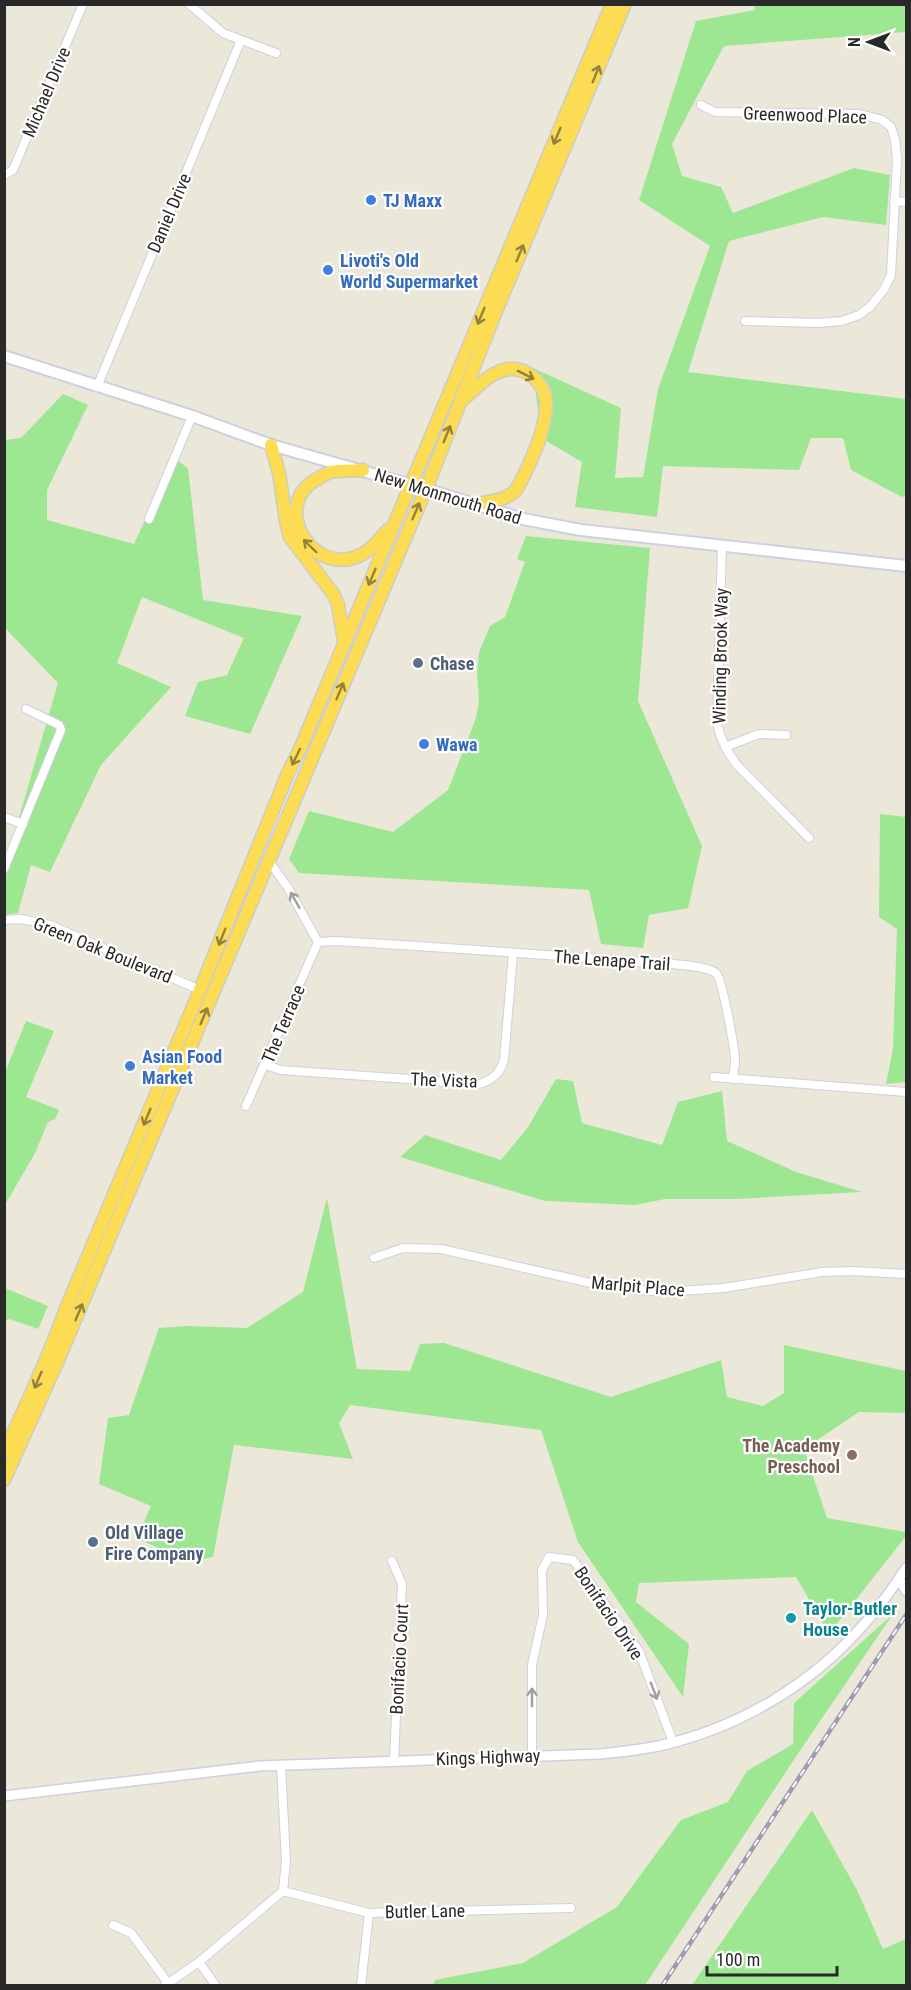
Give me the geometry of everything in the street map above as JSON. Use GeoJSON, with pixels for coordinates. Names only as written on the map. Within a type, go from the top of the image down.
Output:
{"type":"FeatureCollection","features":[{"type":"Feature","properties":{"kind":"highway"},"geometry":{"type":"LineString","coordinates":[[4,1452],[26,1408],[288,773],[345,643],[612,4]]}},
{"type":"Feature","properties":{"kind":"highway"},"geometry":{"type":"LineString","coordinates":[[4,1480],[56,1365],[426,489],[503,296],[625,4]]}},
{"type":"Feature","properties":{"kind":"highway"},"geometry":{"type":"LineString","coordinates":[[460,403],[483,379],[511,369],[532,376],[542,388],[546,402],[536,445],[516,490],[512,495],[496,501],[472,504]]}},
{"type":"Feature","properties":{"kind":"highway"},"geometry":{"type":"LineString","coordinates":[[272,445],[290,537],[334,595],[345,643]]}},
{"type":"Feature","properties":{"kind":"highway"},"geometry":{"type":"LineString","coordinates":[[363,470],[330,472],[311,482],[304,489],[296,516],[299,531],[304,540],[317,553],[326,557],[345,559],[369,549],[394,524]]}},
{"type":"Feature","properties":{"kind":"main road","name":"New Monmouth Road"},"geometry":{"type":"LineString","coordinates":[[4,356],[192,416],[272,445],[523,519],[559,526],[906,566]]}},
{"type":"Feature","properties":{"kind":"street","name":"Michael Drive"},"geometry":{"type":"LineString","coordinates":[[4,176],[13,170],[83,4]]}},
{"type":"Feature","properties":{"kind":"street"},"geometry":{"type":"LineString","coordinates":[[189,4],[223,33],[276,53]]}},
{"type":"Feature","properties":{"kind":"street","name":"Daniel Drive"},"geometry":{"type":"LineString","coordinates":[[97,387],[241,40]]}},
{"type":"Feature","properties":{"kind":"street","name":"Greenwood Place"},"geometry":{"type":"LineString","coordinates":[[702,105],[715,112],[860,114],[882,120],[891,127],[895,139],[897,159],[890,279],[870,307],[853,318],[834,322],[745,321]]}},
{"type":"Feature","properties":{"kind":"street"},"geometry":{"type":"LineString","coordinates":[[894,201],[906,202]]}},
{"type":"Feature","properties":{"kind":"street"},"geometry":{"type":"LineString","coordinates":[[149,519],[192,416]]}},
{"type":"Feature","properties":{"kind":"street","name":"Winding Brook Way"},"geometry":{"type":"LineString","coordinates":[[722,546],[717,723],[721,739],[737,765],[809,838]]}},
{"type":"Feature","properties":{"kind":"street"},"geometry":{"type":"LineString","coordinates":[[4,869],[61,730],[59,725],[26,709]]}},
{"type":"Feature","properties":{"kind":"street"},"geometry":{"type":"LineString","coordinates":[[725,747],[759,734],[786,735]]}},
{"type":"Feature","properties":{"kind":"street"},"geometry":{"type":"LineString","coordinates":[[4,817],[23,824]]}},
{"type":"Feature","properties":{"kind":"street"},"geometry":{"type":"LineString","coordinates":[[269,861],[288,888],[318,942]]}},
{"type":"Feature","properties":{"kind":"street","name":"Green Oak Boulevard"},"geometry":{"type":"LineString","coordinates":[[4,920],[21,919],[50,925],[200,990]]}},
{"type":"Feature","properties":{"kind":"street","name":"The Lenape Trail"},"geometry":{"type":"LineString","coordinates":[[318,942],[392,944],[688,966],[713,971],[721,982],[735,1060],[733,1079]]}},
{"type":"Feature","properties":{"kind":"street","name":"The Terrace"},"geometry":{"type":"LineString","coordinates":[[246,1106],[266,1065],[275,1039],[318,942]]}},
{"type":"Feature","properties":{"kind":"street","name":"The Vista"},"geometry":{"type":"LineString","coordinates":[[266,1065],[281,1070],[337,1075],[479,1084],[490,1080],[501,1069],[504,1060],[513,954]]}},
{"type":"Feature","properties":{"kind":"street"},"geometry":{"type":"LineString","coordinates":[[714,1077],[906,1092]]}},
{"type":"Feature","properties":{"kind":"street","name":"Marlpit Place"},"geometry":{"type":"LineString","coordinates":[[374,1258],[403,1248],[441,1249],[595,1284],[665,1292],[724,1288],[822,1272],[852,1270],[906,1274]]}},
{"type":"Feature","properties":{"kind":"street","name":"Bonifacio Drive"},"geometry":{"type":"LineString","coordinates":[[532,1755],[532,1665],[543,1616],[542,1570],[549,1557],[573,1560],[639,1651],[673,1742]]}},
{"type":"Feature","properties":{"kind":"street","name":"Bonifacio Court"},"geometry":{"type":"LineString","coordinates":[[392,1561],[402,1584],[394,1760]]}},
{"type":"Feature","properties":{"kind":"street","name":"Kings Highway"},"geometry":{"type":"LineString","coordinates":[[4,1796],[233,1768],[394,1760],[600,1754],[637,1750],[673,1742],[737,1720],[790,1690],[842,1648],[865,1624],[906,1568]]}},
{"type":"Feature","properties":{"kind":"street"},"geometry":{"type":"LineString","coordinates":[[899,1579],[906,1591]]}},
{"type":"Feature","properties":{"kind":"street"},"geometry":{"type":"LineString","coordinates":[[113,1925],[131,1934],[166,1984],[199,1962],[283,1891],[286,1861],[282,1765]]}},
{"type":"Feature","properties":{"kind":"street","name":"Butler Lane"},"geometry":{"type":"LineString","coordinates":[[283,1891],[369,1913],[571,1908]]}},
{"type":"Feature","properties":{"kind":"street"},"geometry":{"type":"LineString","coordinates":[[361,1986],[369,1913]]}},
{"type":"Feature","properties":{"kind":"street"},"geometry":{"type":"LineString","coordinates":[[199,1962],[216,1986]]}},
{"type":"Feature","properties":{"kind":"green space"},"geometry":{"type":"Polygon","coordinates":[[[754,5],[906,5],[906,32],[724,46],[672,144],[682,176],[721,187],[733,213],[854,168],[890,175],[886,225],[823,217],[729,241],[688,372],[906,399],[906,495],[902,497],[851,470],[843,438],[811,438],[799,470],[663,466],[657,517],[575,507],[582,462],[541,438],[533,368],[621,408],[615,478],[643,477],[658,389],[710,246],[639,200],[696,21],[755,10],[754,5]]]}},
{"type":"Feature","properties":{"kind":"green space"},"geometry":{"type":"Polygon","coordinates":[[[63,394],[88,405],[47,490],[47,520],[134,544],[174,458],[188,468],[203,600],[302,616],[250,734],[185,716],[198,682],[227,675],[244,638],[142,597],[117,663],[171,687],[101,765],[50,872],[31,865],[18,913],[5,915],[4,869],[58,683],[5,628],[5,440],[21,438],[63,394]]]}},
{"type":"Feature","properties":{"kind":"green space"},"geometry":{"type":"Polygon","coordinates":[[[526,536],[650,548],[638,701],[702,846],[688,908],[649,915],[643,948],[601,944],[589,890],[299,873],[289,859],[309,811],[393,832],[448,790],[476,718],[479,701],[477,673],[479,652],[490,626],[505,617],[525,562],[517,559],[526,536]]]}},
{"type":"Feature","properties":{"kind":"green space"},"geometry":{"type":"Polygon","coordinates":[[[880,814],[906,817],[906,1082],[886,1084],[893,1049],[897,929],[879,917],[880,814]]]}},
{"type":"Feature","properties":{"kind":"green space"},"geometry":{"type":"Polygon","coordinates":[[[26,1021],[54,1031],[26,1097],[59,1110],[55,1119],[48,1122],[35,1153],[5,1205],[5,1072],[26,1021]]]}},
{"type":"Feature","properties":{"kind":"green space"},"geometry":{"type":"Polygon","coordinates":[[[556,1079],[573,1081],[582,1123],[662,1145],[678,1102],[722,1091],[727,1141],[796,1172],[862,1192],[736,1199],[665,1199],[635,1205],[545,1201],[400,1157],[425,1135],[501,1160],[528,1127],[556,1079]]]}},
{"type":"Feature","properties":{"kind":"green space"},"geometry":{"type":"Polygon","coordinates":[[[327,1198],[357,1369],[410,1371],[420,1344],[444,1343],[611,1397],[721,1360],[727,1397],[763,1406],[784,1393],[784,1345],[906,1371],[906,1413],[859,1412],[804,1449],[827,1518],[906,1532],[906,1536],[829,1634],[796,1577],[639,1583],[636,1602],[689,1644],[683,1697],[578,1542],[541,1430],[350,1405],[339,1423],[353,1459],[234,1445],[213,1557],[187,1562],[137,1538],[151,1506],[99,1484],[108,1418],[129,1415],[159,1328],[187,1326],[247,1328],[303,1292],[327,1198]]]}},
{"type":"Feature","properties":{"kind":"green space"},"geometry":{"type":"Polygon","coordinates":[[[5,1288],[48,1306],[38,1329],[10,1319],[5,1321],[5,1288]]]}},
{"type":"Feature","properties":{"kind":"green space"},"geometry":{"type":"Polygon","coordinates":[[[893,1614],[645,1985],[433,1985],[435,1980],[523,1963],[617,1907],[681,1820],[728,1802],[747,1771],[793,1744],[794,1703],[893,1614]]]}},
{"type":"Feature","properties":{"kind":"green space"},"geometry":{"type":"Polygon","coordinates":[[[812,1810],[857,1890],[883,1949],[906,1939],[906,1985],[692,1985],[812,1810]]]}},
{"type":"Feature","properties":{"kind":"railway"},"geometry":{"type":"LineString","coordinates":[[662,1986],[906,1615]]}},
{"type":"Feature","properties":{"kind":"place","name":"TJ Maxx"},"geometry":{"type":"Point","coordinates":[371,200]}},
{"type":"Feature","properties":{"kind":"place","name":"Livoti's Old World Supermarket"},"geometry":{"type":"Point","coordinates":[328,270]}},
{"type":"Feature","properties":{"kind":"place","name":"Chase"},"geometry":{"type":"Point","coordinates":[418,663]}},
{"type":"Feature","properties":{"kind":"place","name":"Wawa"},"geometry":{"type":"Point","coordinates":[424,744]}},
{"type":"Feature","properties":{"kind":"place","name":"Asian Food Market"},"geometry":{"type":"Point","coordinates":[130,1066]}},
{"type":"Feature","properties":{"kind":"place","name":"The Academy Preschool"},"geometry":{"type":"Point","coordinates":[852,1455]}},
{"type":"Feature","properties":{"kind":"place","name":"Old Village Fire Company"},"geometry":{"type":"Point","coordinates":[93,1542]}},
{"type":"Feature","properties":{"kind":"place","name":"Taylor-Butler House"},"geometry":{"type":"Point","coordinates":[791,1618]}}]}
